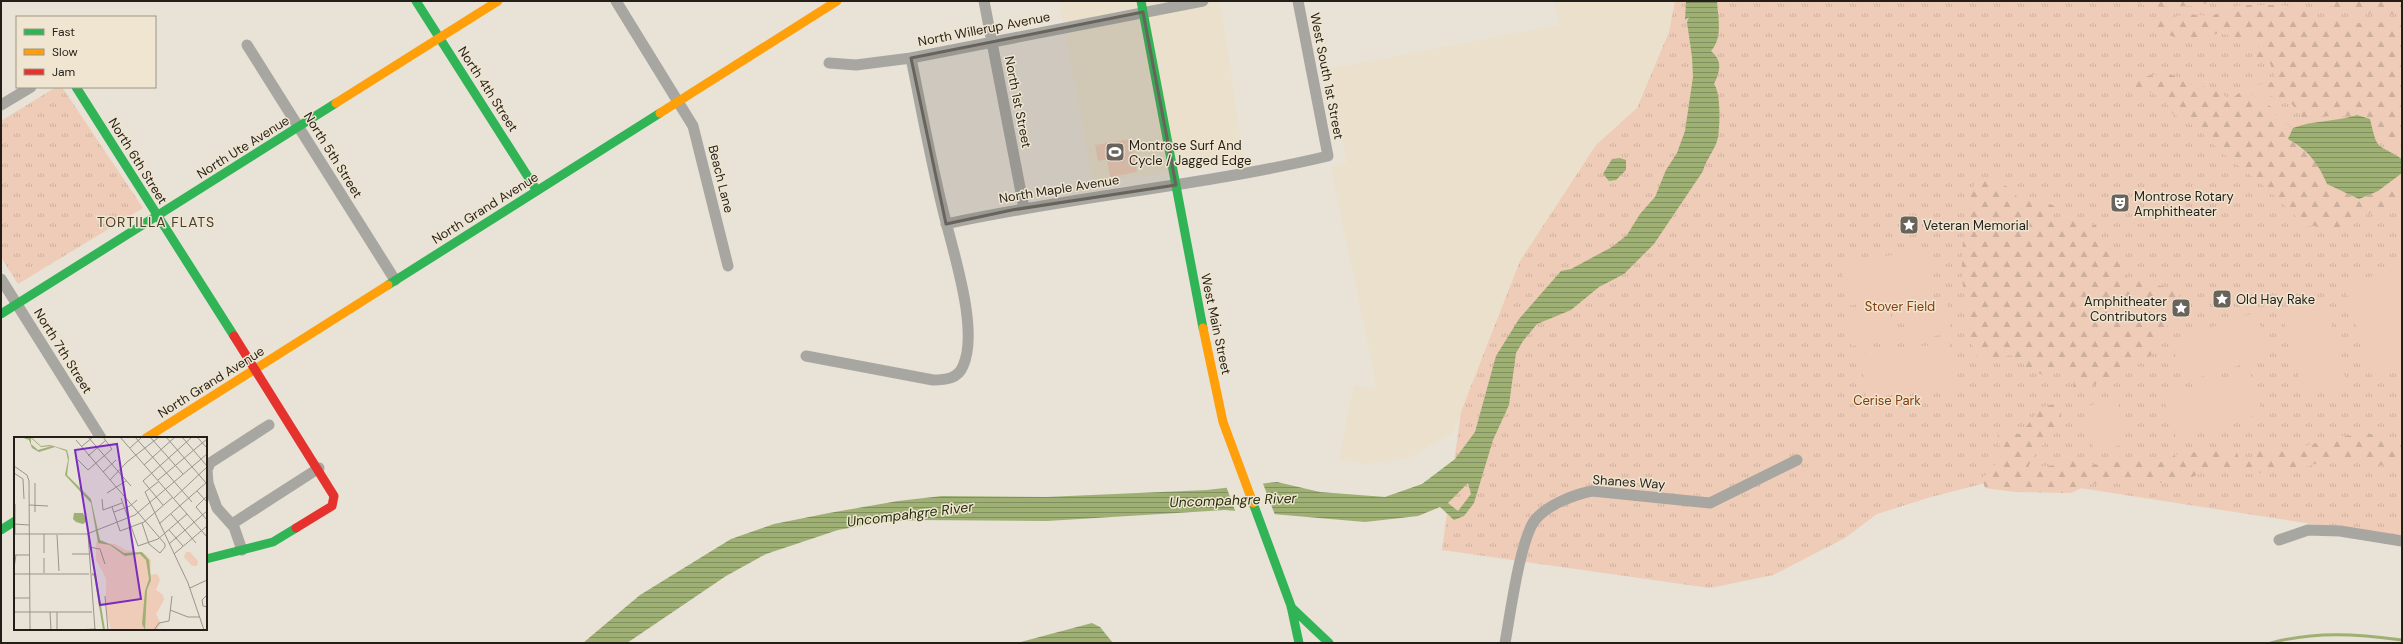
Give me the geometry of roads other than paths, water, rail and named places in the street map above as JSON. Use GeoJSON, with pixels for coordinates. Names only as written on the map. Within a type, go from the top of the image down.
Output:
{"type":"FeatureCollection","features":[{"type":"Feature","properties":{"kind":"street","name":"North 4th Street"},"geometry":{"type":"LineString","coordinates":[[416,1],[537,190]]}},
{"type":"Feature","properties":{"kind":"street","name":"North Ute Avenue"},"geometry":{"type":"LineString","coordinates":[[1,314],[498,1]]}},
{"type":"Feature","properties":{"kind":"street","name":"Beach Lane"},"geometry":{"type":"LineString","coordinates":[[616,1],[693,126],[728,266]]}},
{"type":"Feature","properties":{"kind":"street","name":"North Grand Avenue"},"geometry":{"type":"LineString","coordinates":[[148,437],[837,1]]}},
{"type":"Feature","properties":{"kind":"street","name":"North 1st Street"},"geometry":{"type":"LineString","coordinates":[[984,1],[1024,208]]}},
{"type":"Feature","properties":{"kind":"street","name":"West Main Street"},"geometry":{"type":"LineString","coordinates":[[1141,1],[1200,316],[1223,422],[1291,606],[1299,643]]}},
{"type":"Feature","properties":{"kind":"street","name":"North Willerup Avenue"},"geometry":{"type":"LineString","coordinates":[[829,63],[856,65],[911,58],[1203,1]]}},
{"type":"Feature","properties":{"kind":"street","name":"West South 1st Street"},"geometry":{"type":"LineString","coordinates":[[1298,1],[1328,156]]}},
{"type":"Feature","properties":{"kind":"street","name":"North 5th Street"},"geometry":{"type":"LineString","coordinates":[[247,45],[396,280]]}},
{"type":"Feature","properties":{"kind":"street"},"geometry":{"type":"LineString","coordinates":[[806,356],[933,380],[945,380],[960,373],[967,354],[967,310],[946,224],[911,58]]}},
{"type":"Feature","properties":{"kind":"street"},"geometry":{"type":"LineString","coordinates":[[1,105],[28,88]]}},
{"type":"Feature","properties":{"kind":"street","name":"North 6th Street"},"geometry":{"type":"LineString","coordinates":[[77,88],[319,468],[334,496],[332,506],[273,542],[207,559]]}},
{"type":"Feature","properties":{"kind":"street","name":"North Maple Avenue"},"geometry":{"type":"LineString","coordinates":[[946,224],[1024,208],[1176,185],[1328,156]]}},
{"type":"Feature","properties":{"kind":"street","name":"North 7th Street"},"geometry":{"type":"LineString","coordinates":[[1,279],[101,437]]}},
{"type":"Feature","properties":{"kind":"street"},"geometry":{"type":"LineString","coordinates":[[242,550],[232,524],[217,508],[208,483],[207,470],[210,463],[269,425]]}},
{"type":"Feature","properties":{"kind":"street","name":"Shanes Way"},"geometry":{"type":"LineString","coordinates":[[1505,643],[1524,543],[1535,520],[1552,507],[1579,494],[1592,491],[1710,503],[1797,460]]}},
{"type":"Feature","properties":{"kind":"street"},"geometry":{"type":"LineString","coordinates":[[232,524],[319,468]]}},
{"type":"Feature","properties":{"kind":"street"},"geometry":{"type":"LineString","coordinates":[[1,530],[14,522]]}},
{"type":"Feature","properties":{"kind":"street"},"geometry":{"type":"LineString","coordinates":[[2279,540],[2308,530],[2340,530],[2402,541]]}},
{"type":"Feature","properties":{"kind":"street"},"geometry":{"type":"LineString","coordinates":[[1291,606],[1297,610],[1314,631],[1329,643]]}},
{"type":"Feature","properties":{"kind":"water","name":"Uncompahgre River"},"geometry":{"type":"Polygon","coordinates":[[[1717,1],[1719,27],[1715,46],[1711,51],[1719,62],[1718,75],[1714,84],[1718,94],[1719,109],[1719,132],[1715,146],[1703,171],[1654,244],[1624,274],[1599,287],[1571,310],[1537,324],[1523,341],[1516,353],[1509,405],[1493,440],[1474,503],[1464,516],[1454,520],[1440,507],[1418,516],[1365,522],[1225,510],[1047,521],[919,520],[884,522],[838,530],[766,554],[726,576],[627,643],[583,643],[640,595],[731,539],[774,524],[829,513],[898,501],[942,496],[1046,497],[1207,490],[1277,482],[1320,492],[1385,497],[1422,484],[1455,459],[1475,432],[1496,356],[1519,319],[1561,271],[1571,269],[1612,247],[1627,235],[1640,214],[1655,197],[1666,170],[1677,153],[1685,131],[1693,77],[1687,22],[1689,17],[1685,20],[1686,2],[1717,1]],[[1468,483],[1448,503],[1458,511],[1471,494],[1468,483]]]}},
{"type":"Feature","properties":{"kind":"water"},"geometry":{"type":"Polygon","coordinates":[[[2357,115],[2370,119],[2379,145],[2402,159],[2402,173],[2378,191],[2359,199],[2327,184],[2320,170],[2307,152],[2288,139],[2293,128],[2301,125],[2357,115]]]}},
{"type":"Feature","properties":{"kind":"water"},"geometry":{"type":"Polygon","coordinates":[[[1620,158],[1626,160],[1626,170],[1616,180],[1609,181],[1603,174],[1612,159],[1620,158]]]}},
{"type":"Feature","properties":{"kind":"water"},"geometry":{"type":"Polygon","coordinates":[[[1092,623],[1100,627],[1113,643],[1017,643],[1092,623]]]}},
{"type":"Feature","properties":{"kind":"waterway"},"geometry":{"type":"LineString","coordinates":[[2271,643],[2287,639],[2320,635],[2369,636],[2402,640]]}},
{"type":"Feature","properties":{"kind":"place","name":"Montrose Surf And Cycle / Jagged Edge"},"geometry":{"type":"Point","coordinates":[1115,152]}},
{"type":"Feature","properties":{"kind":"place","name":"Montrose Rotary Amphitheater"},"geometry":{"type":"Point","coordinates":[2120,203]}},
{"type":"Feature","properties":{"kind":"place","name":"Veteran Memorial"},"geometry":{"type":"Point","coordinates":[1909,225]}},
{"type":"Feature","properties":{"kind":"place","name":"Old Hay Rake"},"geometry":{"type":"Point","coordinates":[2222,299]}},
{"type":"Feature","properties":{"kind":"place","name":"Amphitheater Contributors"},"geometry":{"type":"Point","coordinates":[2181,308]}},
{"type":"Feature","properties":{"kind":"district","name":"TORTILLA FLATS"},"geometry":{"type":"Point","coordinates":[156,222]}},
{"type":"Feature","properties":{"kind":"park label","name":"Stover Field"},"geometry":{"type":"Point","coordinates":[1900,306]}},
{"type":"Feature","properties":{"kind":"park label","name":"Cerise Park"},"geometry":{"type":"Point","coordinates":[1887,400]}}]}
